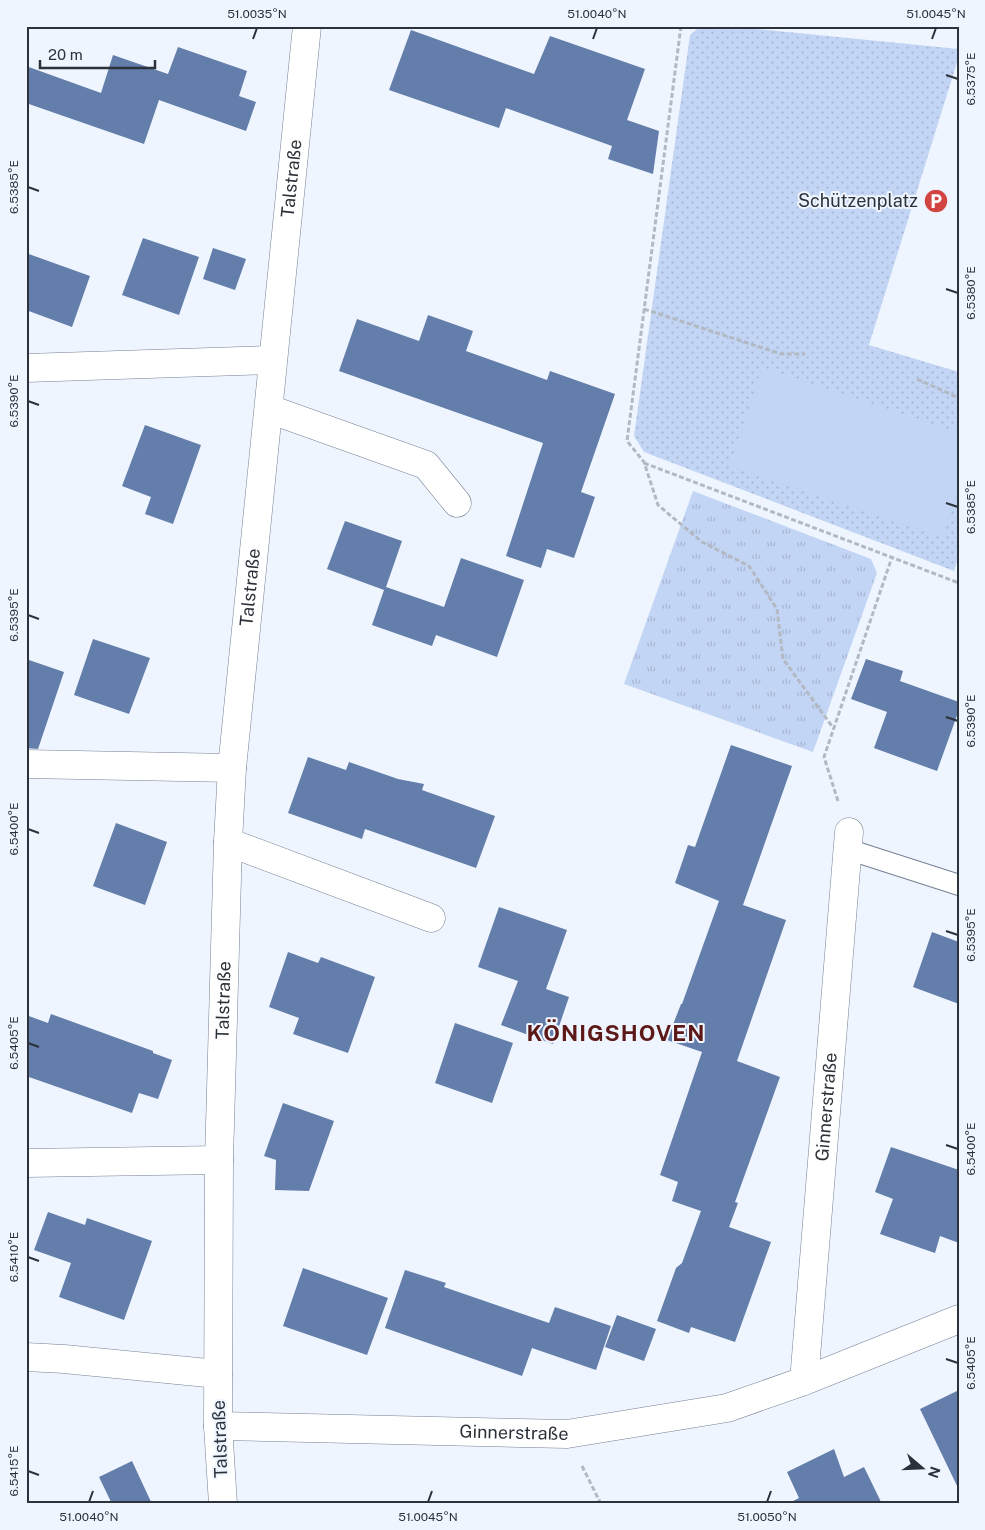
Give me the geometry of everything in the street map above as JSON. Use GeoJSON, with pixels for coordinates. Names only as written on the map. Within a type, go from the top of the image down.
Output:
{"type":"FeatureCollection","features":[{"type":"Feature","properties":{"kind":"street","name":"Talstraße"},"geometry":{"type":"LineString","coordinates":[[223,1504],[218,1426],[219,1160],[228,842],[232,768],[307,26]]}},
{"type":"Feature","properties":{"kind":"street"},"geometry":{"type":"LineString","coordinates":[[26,368],[272,360]]}},
{"type":"Feature","properties":{"kind":"street"},"geometry":{"type":"LineString","coordinates":[[269,408],[426,465],[457,503]]}},
{"type":"Feature","properties":{"kind":"street"},"geometry":{"type":"LineString","coordinates":[[26,764],[232,768]]}},
{"type":"Feature","properties":{"kind":"street","name":"Ginnerstraße"},"geometry":{"type":"LineString","coordinates":[[804,1381],[848,840]]}},
{"type":"Feature","properties":{"kind":"street"},"geometry":{"type":"LineString","coordinates":[[228,842],[431,918]]}},
{"type":"Feature","properties":{"kind":"street"},"geometry":{"type":"LineString","coordinates":[[26,1164],[219,1160]]}},
{"type":"Feature","properties":{"kind":"street","name":"Ginnerstraße"},"geometry":{"type":"LineString","coordinates":[[218,1426],[567,1434],[727,1408],[804,1381],[959,1319]]}},
{"type":"Feature","properties":{"kind":"street","name":"Talstraße"},"geometry":{"type":"LineString","coordinates":[[26,1357],[218,1374]]}},
{"type":"Feature","properties":{"kind":"lane"},"geometry":{"type":"LineString","coordinates":[[848,840],[959,885]]}},
{"type":"Feature","properties":{"kind":"path"},"geometry":{"type":"LineString","coordinates":[[681,26],[627,441],[644,462],[658,504],[702,542],[749,566],[777,609],[783,659],[834,729]]}},
{"type":"Feature","properties":{"kind":"path"},"geometry":{"type":"LineString","coordinates":[[644,309],[781,354],[805,354]]}},
{"type":"Feature","properties":{"kind":"path"},"geometry":{"type":"LineString","coordinates":[[916,379],[959,398]]}},
{"type":"Feature","properties":{"kind":"path"},"geometry":{"type":"LineString","coordinates":[[644,462],[959,583]]}},
{"type":"Feature","properties":{"kind":"path"},"geometry":{"type":"LineString","coordinates":[[848,840],[824,757],[892,557]]}},
{"type":"Feature","properties":{"kind":"path"},"geometry":{"type":"LineString","coordinates":[[567,1434],[601,1504]]}},
{"type":"Feature","properties":{"kind":"green space"},"geometry":{"type":"Polygon","coordinates":[[[701,26],[727,26],[959,49],[959,56],[869,345],[959,372],[959,556],[954,571],[644,452],[634,436],[690,35],[701,26]]]}},
{"type":"Feature","properties":{"kind":"green space"},"geometry":{"type":"Polygon","coordinates":[[[763,368],[959,433],[959,487],[942,537],[730,466],[763,368]]]}},
{"type":"Feature","properties":{"kind":"green space"},"geometry":{"type":"Polygon","coordinates":[[[693,491],[871,559],[877,573],[813,752],[624,684],[693,491]]]}},
{"type":"Feature","properties":{"kind":"building"},"geometry":{"type":"Polygon","coordinates":[[[411,30],[534,74],[550,36],[645,69],[627,120],[659,131],[653,174],[608,159],[612,146],[506,108],[499,128],[389,90],[411,30]]]}},
{"type":"Feature","properties":{"kind":"building"},"geometry":{"type":"Polygon","coordinates":[[[178,47],[247,71],[239,96],[256,102],[246,131],[159,100],[144,144],[26,103],[26,66],[101,93],[113,55],[168,74],[178,47]]]}},
{"type":"Feature","properties":{"kind":"building"},"geometry":{"type":"Polygon","coordinates":[[[143,238],[199,257],[179,315],[122,295],[143,238]]]}},
{"type":"Feature","properties":{"kind":"building"},"geometry":{"type":"Polygon","coordinates":[[[213,248],[246,259],[235,290],[203,279],[213,248]]]}},
{"type":"Feature","properties":{"kind":"building"},"geometry":{"type":"Polygon","coordinates":[[[26,253],[90,276],[72,327],[26,310],[26,253]]]}},
{"type":"Feature","properties":{"kind":"building"},"geometry":{"type":"Polygon","coordinates":[[[428,315],[473,331],[466,351],[547,380],[550,371],[615,394],[581,492],[595,497],[574,558],[547,549],[541,568],[506,556],[543,443],[339,371],[357,319],[419,341],[428,315]]]}},
{"type":"Feature","properties":{"kind":"building"},"geometry":{"type":"Polygon","coordinates":[[[145,425],[201,445],[173,524],[145,514],[151,497],[122,486],[145,425]]]}},
{"type":"Feature","properties":{"kind":"building"},"geometry":{"type":"Polygon","coordinates":[[[345,521],[402,541],[386,587],[444,607],[461,558],[524,580],[497,657],[436,635],[432,646],[372,625],[384,590],[327,569],[345,521]]]}},
{"type":"Feature","properties":{"kind":"building"},"geometry":{"type":"Polygon","coordinates":[[[93,639],[150,658],[129,714],[74,695],[93,639]]]}},
{"type":"Feature","properties":{"kind":"building"},"geometry":{"type":"Polygon","coordinates":[[[26,659],[64,672],[38,749],[26,748],[26,659]]]}},
{"type":"Feature","properties":{"kind":"building"},"geometry":{"type":"Polygon","coordinates":[[[866,659],[903,671],[900,681],[959,702],[959,710],[937,771],[874,748],[887,712],[851,699],[866,659]]]}},
{"type":"Feature","properties":{"kind":"building"},"geometry":{"type":"Polygon","coordinates":[[[731,745],[792,766],[743,905],[786,920],[737,1061],[780,1077],[735,1202],[738,1203],[729,1227],[771,1242],[735,1342],[691,1327],[689,1333],[657,1321],[676,1268],[682,1263],[701,1211],[672,1201],[678,1182],[660,1175],[702,1052],[667,1040],[719,901],[675,883],[688,845],[695,847],[731,745]]]}},
{"type":"Feature","properties":{"kind":"building"},"geometry":{"type":"Polygon","coordinates":[[[308,757],[346,770],[349,762],[398,779],[424,784],[422,790],[495,816],[476,868],[365,829],[362,839],[288,813],[308,757]]]}},
{"type":"Feature","properties":{"kind":"building"},"geometry":{"type":"Polygon","coordinates":[[[116,823],[167,842],[145,905],[93,886],[116,823]]]}},
{"type":"Feature","properties":{"kind":"building"},"geometry":{"type":"Polygon","coordinates":[[[499,907],[567,930],[546,989],[569,997],[553,1044],[501,1025],[518,981],[478,967],[499,907]]]}},
{"type":"Feature","properties":{"kind":"building"},"geometry":{"type":"Polygon","coordinates":[[[932,932],[959,942],[959,1004],[913,987],[932,932]]]}},
{"type":"Feature","properties":{"kind":"building"},"geometry":{"type":"Polygon","coordinates":[[[288,952],[318,963],[321,957],[375,977],[348,1053],[293,1034],[299,1018],[269,1007],[288,952]]]}},
{"type":"Feature","properties":{"kind":"building"},"geometry":{"type":"Polygon","coordinates":[[[51,1014],[153,1051],[153,1053],[172,1060],[158,1099],[139,1093],[132,1113],[26,1076],[26,1015],[48,1023],[51,1014]]]}},
{"type":"Feature","properties":{"kind":"building"},"geometry":{"type":"Polygon","coordinates":[[[455,1023],[513,1043],[492,1103],[435,1083],[455,1023]]]}},
{"type":"Feature","properties":{"kind":"building"},"geometry":{"type":"Polygon","coordinates":[[[283,1103],[334,1121],[309,1191],[275,1190],[276,1160],[264,1156],[283,1103]]]}},
{"type":"Feature","properties":{"kind":"building"},"geometry":{"type":"Polygon","coordinates":[[[891,1147],[959,1170],[959,1243],[940,1236],[935,1253],[880,1234],[893,1199],[875,1192],[891,1147]]]}},
{"type":"Feature","properties":{"kind":"building"},"geometry":{"type":"Polygon","coordinates":[[[48,1212],[85,1225],[87,1218],[152,1241],[124,1320],[59,1297],[71,1263],[34,1250],[48,1212]]]}},
{"type":"Feature","properties":{"kind":"building"},"geometry":{"type":"Polygon","coordinates":[[[303,1268],[388,1298],[367,1355],[283,1326],[303,1268]]]}},
{"type":"Feature","properties":{"kind":"building"},"geometry":{"type":"Polygon","coordinates":[[[405,1270],[446,1283],[444,1287],[549,1323],[555,1307],[611,1326],[596,1370],[532,1348],[522,1376],[385,1328],[405,1270]]]}},
{"type":"Feature","properties":{"kind":"building"},"geometry":{"type":"Polygon","coordinates":[[[617,1315],[656,1329],[644,1361],[605,1347],[617,1315]]]}},
{"type":"Feature","properties":{"kind":"building"},"geometry":{"type":"Polygon","coordinates":[[[959,1390],[959,1490],[920,1409],[959,1390]]]}},
{"type":"Feature","properties":{"kind":"building"},"geometry":{"type":"Polygon","coordinates":[[[834,1449],[844,1477],[864,1467],[882,1504],[787,1504],[799,1498],[787,1472],[834,1449]]]}},
{"type":"Feature","properties":{"kind":"building"},"geometry":{"type":"Polygon","coordinates":[[[132,1461],[152,1504],[112,1504],[99,1477],[132,1461]]]}},
{"type":"Feature","properties":{"kind":"place","name":"Schützenplatz"},"geometry":{"type":"Point","coordinates":[936,201]}},
{"type":"Feature","properties":{"kind":"district","name":"KÖNIGSHOVEN"},"geometry":{"type":"Point","coordinates":[616,1033]}}]}
